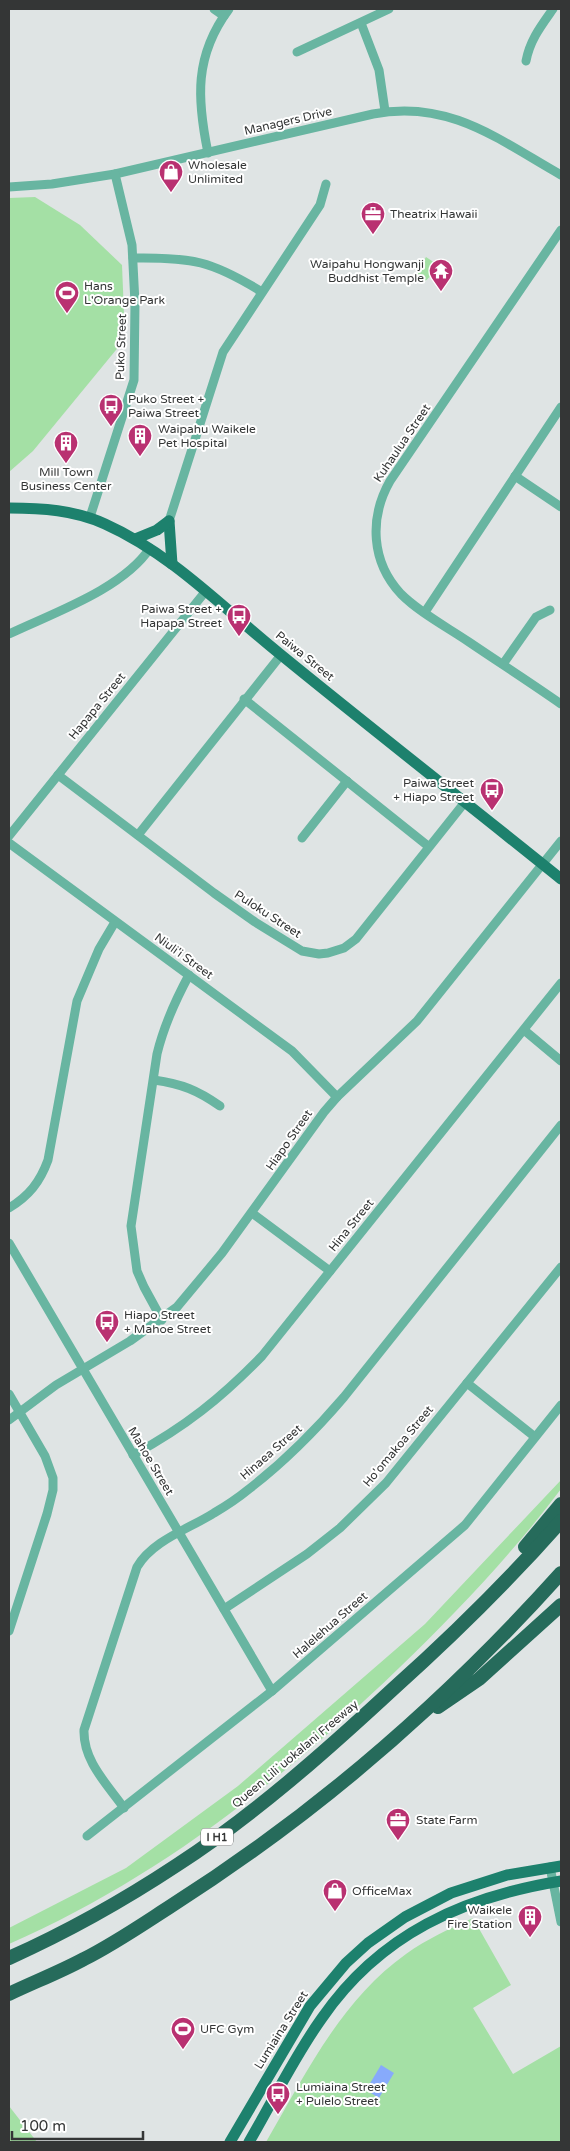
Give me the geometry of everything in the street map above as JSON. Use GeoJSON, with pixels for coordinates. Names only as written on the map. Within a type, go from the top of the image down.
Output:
{"type":"FeatureCollection","features":[{"type":"Feature","properties":{"kind":"highway"},"geometry":{"type":"LineString","coordinates":[[402,1681],[506,1569],[561,1504]]}},
{"type":"Feature","properties":{"kind":"highway","name":"Queen Liliʻuokalani Freeway"},"geometry":{"type":"LineString","coordinates":[[9,1958],[72,1928],[178,1865],[284,1784],[346,1733],[402,1681],[508,1579],[561,1521]]}},
{"type":"Feature","properties":{"kind":"highway","name":"I H1"},"geometry":{"type":"LineString","coordinates":[[9,1994],[85,1959],[223,1873],[374,1756],[452,1685],[561,1573]]}},
{"type":"Feature","properties":{"kind":"highway"},"geometry":{"type":"LineString","coordinates":[[374,1756],[479,1679],[561,1605]]}},
{"type":"Feature","properties":{"kind":"main road","name":"Paiwa Street"},"geometry":{"type":"LineString","coordinates":[[9,508],[42,509],[90,517],[150,548],[561,879]]}},
{"type":"Feature","properties":{"kind":"main road"},"geometry":{"type":"LineString","coordinates":[[135,539],[156,530],[169,521]]}},
{"type":"Feature","properties":{"kind":"main road"},"geometry":{"type":"LineString","coordinates":[[169,521],[172,564]]}},
{"type":"Feature","properties":{"kind":"main road","name":"Lumiaina Street"},"geometry":{"type":"LineString","coordinates":[[230,2142],[310,2006],[346,1963],[368,1942],[404,1917],[451,1893],[507,1875],[556,1866]]}},
{"type":"Feature","properties":{"kind":"main road"},"geometry":{"type":"LineString","coordinates":[[249,2142],[322,2018],[348,1986],[372,1962],[406,1936],[441,1915],[494,1896],[557,1882]]}},
{"type":"Feature","properties":{"kind":"street"},"geometry":{"type":"LineString","coordinates":[[208,153],[200,107],[201,78],[209,45],[227,12],[214,9]]}},
{"type":"Feature","properties":{"kind":"street"},"geometry":{"type":"LineString","coordinates":[[297,52],[389,9]]}},
{"type":"Feature","properties":{"kind":"street"},"geometry":{"type":"LineString","coordinates":[[526,61],[533,38],[554,9]]}},
{"type":"Feature","properties":{"kind":"street"},"geometry":{"type":"LineString","coordinates":[[361,22],[379,70],[385,111]]}},
{"type":"Feature","properties":{"kind":"street","name":"Managers Drive"},"geometry":{"type":"LineString","coordinates":[[9,187],[52,184],[115,174],[385,111],[422,111],[457,119],[476,127],[561,175]]}},
{"type":"Feature","properties":{"kind":"street","name":"Puko Street"},"geometry":{"type":"LineString","coordinates":[[90,517],[134,380],[135,303],[133,258],[129,229],[115,174]]}},
{"type":"Feature","properties":{"kind":"street"},"geometry":{"type":"LineString","coordinates":[[169,521],[216,368],[232,337],[320,206],[326,184]]}},
{"type":"Feature","properties":{"kind":"street","name":"Kuhaulua Street"},"geometry":{"type":"LineString","coordinates":[[561,230],[390,481],[380,503],[375,533],[383,567],[390,581],[401,594],[561,704]]}},
{"type":"Feature","properties":{"kind":"street"},"geometry":{"type":"LineString","coordinates":[[552,242],[561,247]]}},
{"type":"Feature","properties":{"kind":"street"},"geometry":{"type":"LineString","coordinates":[[133,258],[175,257],[202,262],[229,272],[262,292]]}},
{"type":"Feature","properties":{"kind":"street"},"geometry":{"type":"LineString","coordinates":[[425,612],[561,407]]}},
{"type":"Feature","properties":{"kind":"street"},"geometry":{"type":"LineString","coordinates":[[516,476],[561,507]]}},
{"type":"Feature","properties":{"kind":"street"},"geometry":{"type":"LineString","coordinates":[[9,634],[116,581],[140,562],[150,548]]}},
{"type":"Feature","properties":{"kind":"street","name":"Hapapa Street"},"geometry":{"type":"LineString","coordinates":[[9,836],[205,592]]}},
{"type":"Feature","properties":{"kind":"street"},"geometry":{"type":"LineString","coordinates":[[503,664],[536,617],[550,610]]}},
{"type":"Feature","properties":{"kind":"street"},"geometry":{"type":"LineString","coordinates":[[138,835],[244,699],[281,655]]}},
{"type":"Feature","properties":{"kind":"street"},"geometry":{"type":"LineString","coordinates":[[244,699],[428,846]]}},
{"type":"Feature","properties":{"kind":"street","name":"Puloku Street"},"geometry":{"type":"LineString","coordinates":[[58,775],[255,922],[302,950],[319,954],[337,951],[356,939],[428,846],[465,802]]}},
{"type":"Feature","properties":{"kind":"street"},"geometry":{"type":"LineString","coordinates":[[302,838],[347,782]]}},
{"type":"Feature","properties":{"kind":"street","name":"Hiapo Street"},"geometry":{"type":"LineString","coordinates":[[9,1420],[56,1385],[162,1320],[191,1293],[337,1097],[417,1020],[561,841]]}},
{"type":"Feature","properties":{"kind":"street","name":"Niuli'i Street"},"geometry":{"type":"LineString","coordinates":[[9,843],[292,1052],[337,1097]]}},
{"type":"Feature","properties":{"kind":"street"},"geometry":{"type":"LineString","coordinates":[[9,1208],[35,1187],[43,1175],[48,1160],[77,1000],[99,949],[115,922]]}},
{"type":"Feature","properties":{"kind":"street"},"geometry":{"type":"LineString","coordinates":[[162,1320],[144,1287],[138,1271],[131,1226],[157,1054],[172,1006],[189,975]]}},
{"type":"Feature","properties":{"kind":"street","name":"Hina Street"},"geometry":{"type":"LineString","coordinates":[[133,1455],[184,1426],[209,1407],[262,1356],[561,983]]}},
{"type":"Feature","properties":{"kind":"street"},"geometry":{"type":"LineString","coordinates":[[524,1030],[561,1060]]}},
{"type":"Feature","properties":{"kind":"street"},"geometry":{"type":"LineString","coordinates":[[154,1080],[179,1084],[199,1091],[220,1106]]}},
{"type":"Feature","properties":{"kind":"street","name":"Hinaea Street"},"geometry":{"type":"LineString","coordinates":[[124,1808],[91,1762],[86,1749],[84,1730],[138,1567],[148,1554],[179,1533],[214,1514],[249,1489],[284,1460],[323,1422],[561,1125]]}},
{"type":"Feature","properties":{"kind":"street"},"geometry":{"type":"LineString","coordinates":[[252,1213],[330,1271]]}},
{"type":"Feature","properties":{"kind":"street","name":"Mahoe Street"},"geometry":{"type":"LineString","coordinates":[[9,1243],[272,1691]]}},
{"type":"Feature","properties":{"kind":"street","name":"Ho'omakoa Street"},"geometry":{"type":"LineString","coordinates":[[224,1609],[273,1578],[340,1528],[404,1462],[561,1267]]}},
{"type":"Feature","properties":{"kind":"street"},"geometry":{"type":"LineString","coordinates":[[467,1383],[536,1437]]}},
{"type":"Feature","properties":{"kind":"street"},"geometry":{"type":"LineString","coordinates":[[9,1394],[45,1456],[52,1478],[53,1490],[9,1631]]}},
{"type":"Feature","properties":{"kind":"street","name":"Halelehua Street"},"geometry":{"type":"LineString","coordinates":[[87,1836],[272,1691],[465,1524],[561,1405]]}},
{"type":"Feature","properties":{"kind":"street"},"geometry":{"type":"LineString","coordinates":[[556,1866],[561,1922]]}},
{"type":"Feature","properties":{"kind":"green space","name":"Hans L'Orange Park"},"geometry":{"type":"Polygon","coordinates":[[[35,197],[80,225],[122,265],[125,339],[33,451],[9,472],[9,198],[35,197]]]}},
{"type":"Feature","properties":{"kind":"green space"},"geometry":{"type":"Polygon","coordinates":[[[426,257],[438,265],[424,282],[416,283],[411,281],[426,257]]]}},
{"type":"Feature","properties":{"kind":"green space"},"geometry":{"type":"Polygon","coordinates":[[[561,1480],[561,1489],[543,1513],[442,1626],[310,1749],[216,1824],[167,1858],[63,1918],[9,1944],[9,1928],[126,1868],[238,1786],[425,1624],[561,1480]]]}},
{"type":"Feature","properties":{"kind":"green space"},"geometry":{"type":"Polygon","coordinates":[[[473,1918],[511,1985],[473,2008],[513,2074],[561,2046],[561,2142],[266,2142],[326,2040],[362,1993],[406,1954],[438,1935],[473,1918]]]}},
{"type":"Feature","properties":{"kind":"green space"},"geometry":{"type":"Polygon","coordinates":[[[9,2106],[37,2142],[9,2142],[9,2106]]]}},
{"type":"Feature","properties":{"kind":"water"},"geometry":{"type":"Polygon","coordinates":[[[381,2065],[394,2073],[379,2098],[366,2090],[381,2065]]]}},
{"type":"Feature","properties":{"kind":"place","name":"Wholesale Unlimited"},"geometry":{"type":"Point","coordinates":[171,193]}},
{"type":"Feature","properties":{"kind":"place","name":"Theatrix Hawaii"},"geometry":{"type":"Point","coordinates":[373,235]}},
{"type":"Feature","properties":{"kind":"place","name":"Waipahu Hongwanji Buddhist Temple"},"geometry":{"type":"Point","coordinates":[441,292]}},
{"type":"Feature","properties":{"kind":"place","name":"Hans L'Orange Park"},"geometry":{"type":"Point","coordinates":[67,314]}},
{"type":"Feature","properties":{"kind":"place","name":"Puko Street + Paiwa Street"},"geometry":{"type":"Point","coordinates":[111,427]}},
{"type":"Feature","properties":{"kind":"place","name":"Waipahu Waikele Pet Hospital"},"geometry":{"type":"Point","coordinates":[140,457]}},
{"type":"Feature","properties":{"kind":"place","name":"Mill Town Business Center"},"geometry":{"type":"Point","coordinates":[66,464]}},
{"type":"Feature","properties":{"kind":"place","name":"Paiwa Street + Hapapa Street"},"geometry":{"type":"Point","coordinates":[239,637]}},
{"type":"Feature","properties":{"kind":"place","name":"Paiwa Street + Hiapo Street"},"geometry":{"type":"Point","coordinates":[492,811]}},
{"type":"Feature","properties":{"kind":"place","name":"Hiapo Street + Mahoe Street"},"geometry":{"type":"Point","coordinates":[107,1343]}},
{"type":"Feature","properties":{"kind":"place","name":"State Farm"},"geometry":{"type":"Point","coordinates":[398,1841]}},
{"type":"Feature","properties":{"kind":"place","name":"OfficeMax"},"geometry":{"type":"Point","coordinates":[335,1912]}},
{"type":"Feature","properties":{"kind":"place","name":"Waikele Fire Station"},"geometry":{"type":"Point","coordinates":[530,1938]}},
{"type":"Feature","properties":{"kind":"place","name":"UFC Gym"},"geometry":{"type":"Point","coordinates":[183,2050]}},
{"type":"Feature","properties":{"kind":"place","name":"Lumiaina Street + Pulelo Street"},"geometry":{"type":"Point","coordinates":[278,2115]}}]}
